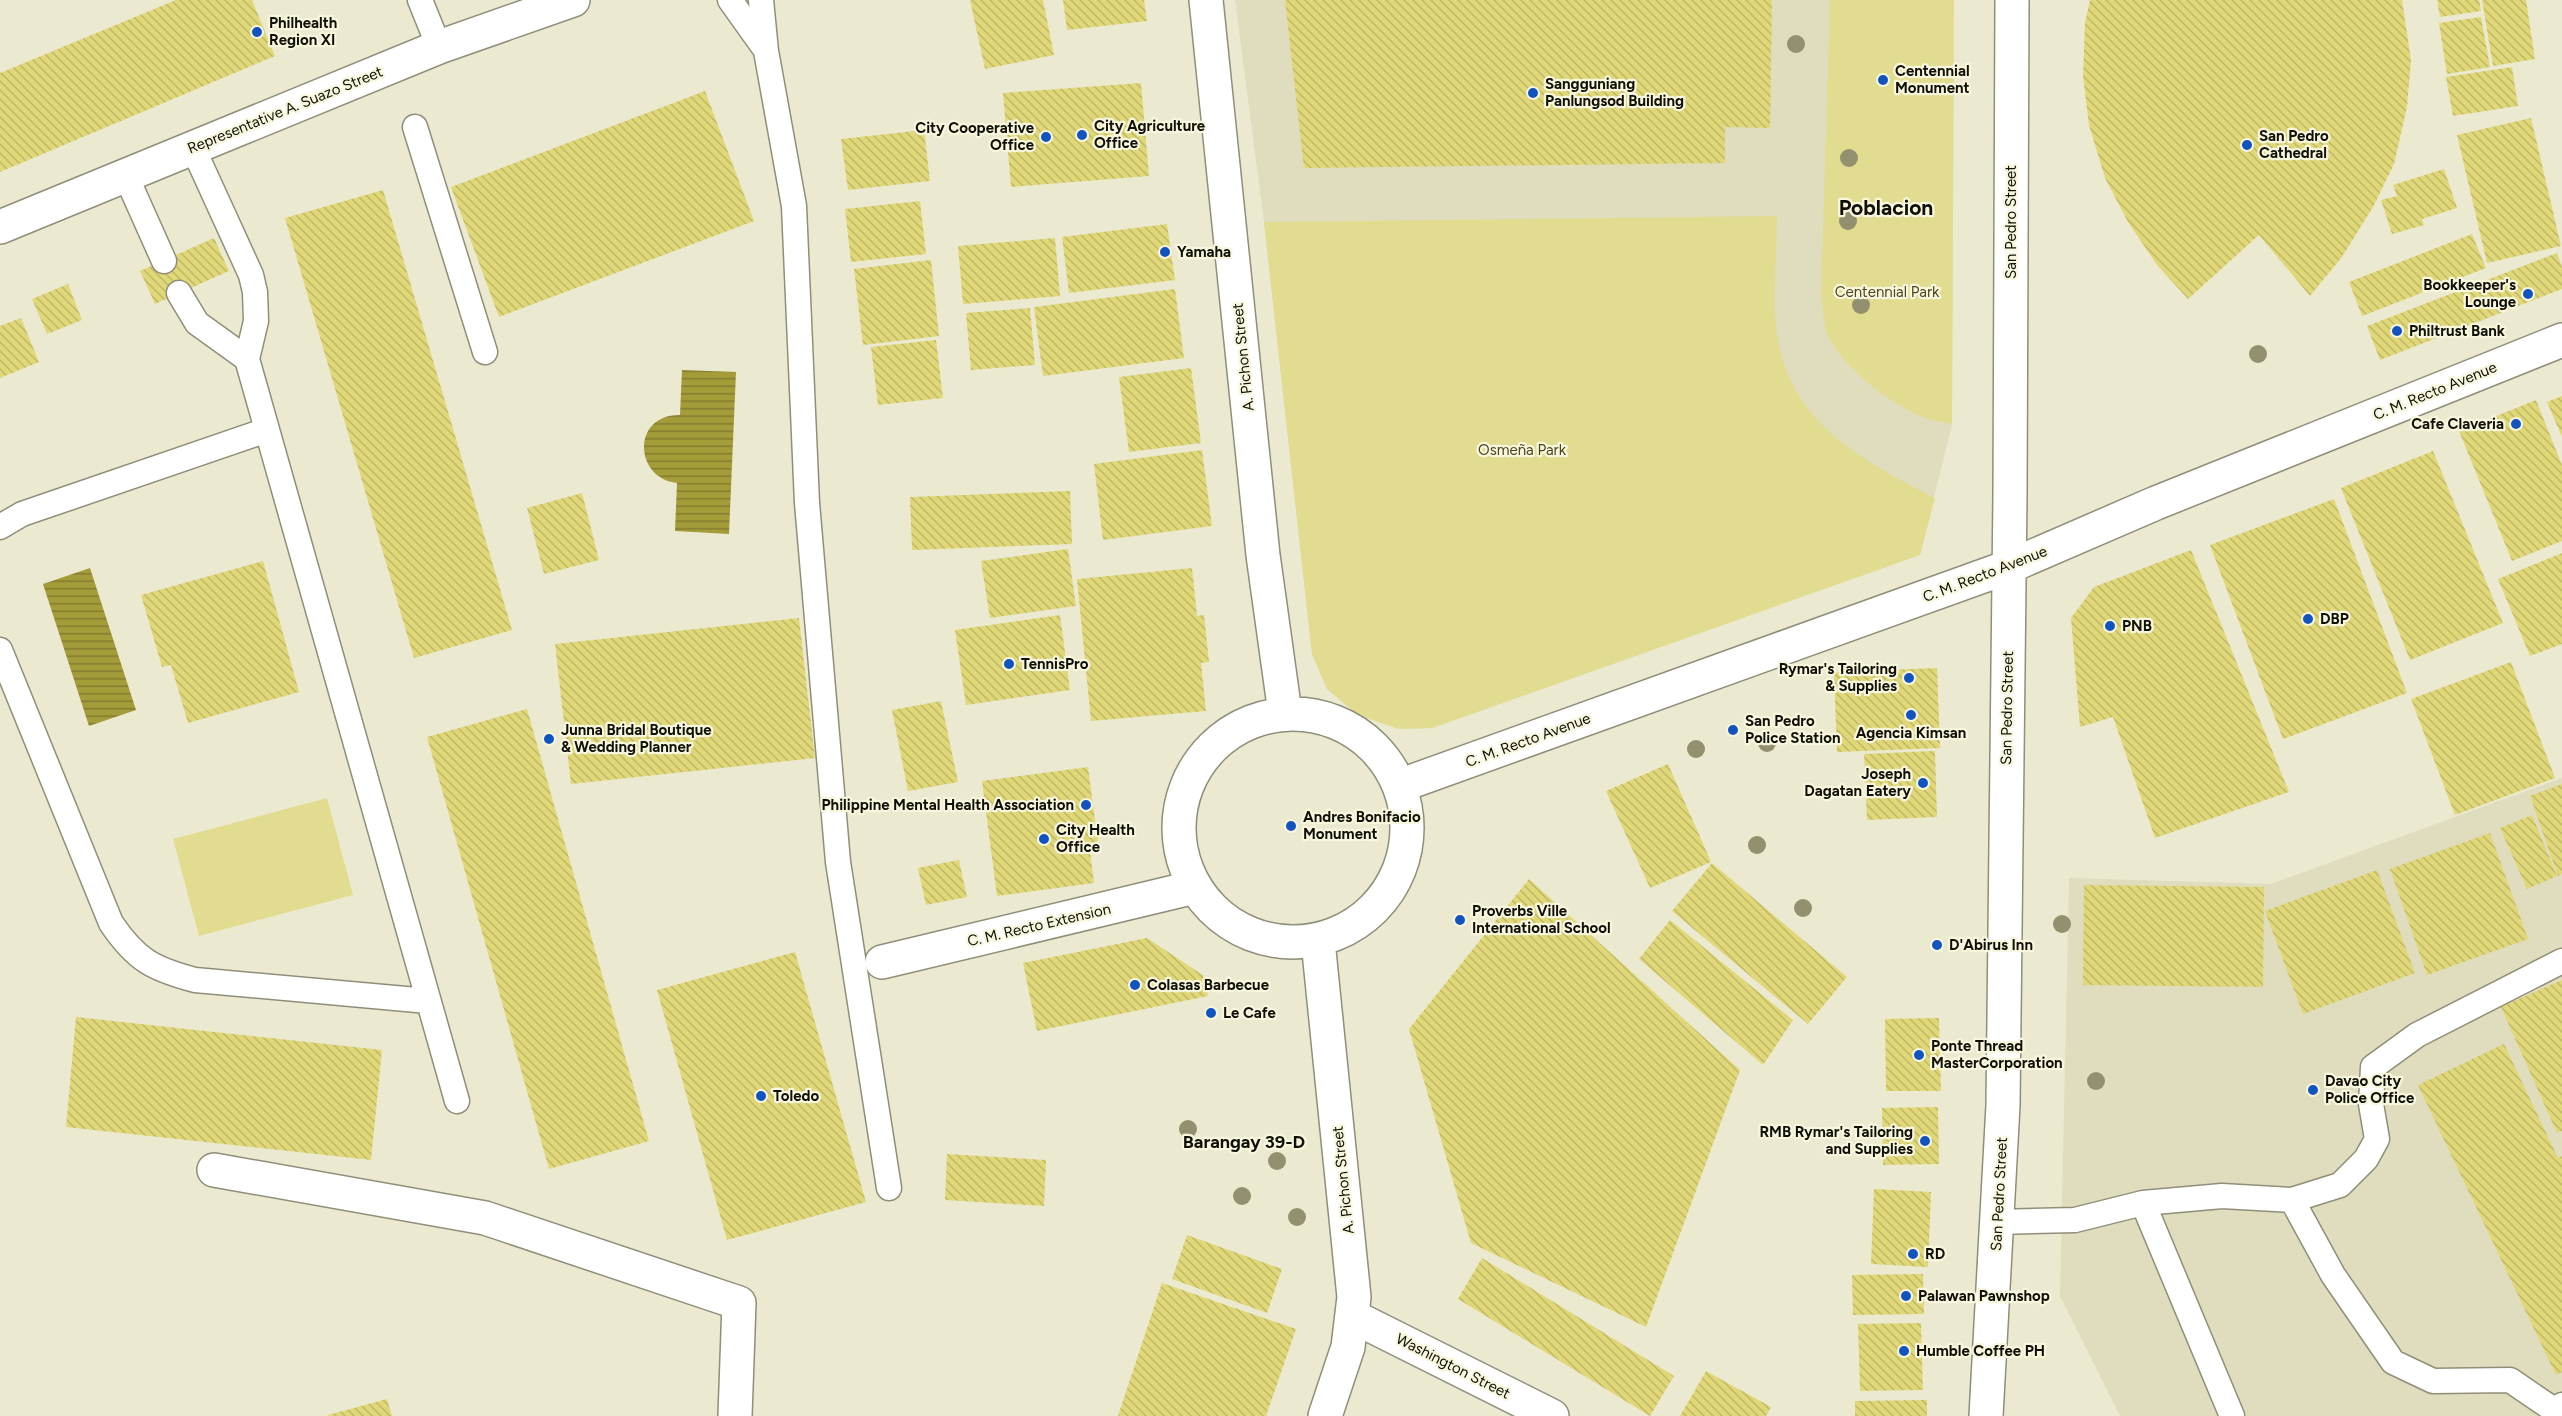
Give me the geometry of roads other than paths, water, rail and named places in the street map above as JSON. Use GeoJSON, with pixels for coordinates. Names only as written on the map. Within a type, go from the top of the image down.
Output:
{"type":"FeatureCollection","features":[{"type":"Feature","properties":{"kind":"main road","name":"Representative A. Suazo Street"},"geometry":{"type":"LineString","coordinates":[[0,227],[439,47],[573,0]]}},
{"type":"Feature","properties":{"kind":"main road","name":"A. Pichon Street"},"geometry":{"type":"LineString","coordinates":[[1206,0],[1263,555],[1285,713]]}},
{"type":"Feature","properties":{"kind":"main road","name":"San Pedro Street"},"geometry":{"type":"LineString","coordinates":[[1986,1416],[1998,1222],[2002,1105],[2012,0]]}},
{"type":"Feature","properties":{"kind":"main road","name":"C. M. Recto Avenue"},"geometry":{"type":"LineString","coordinates":[[1399,786],[2008,567],[2156,503],[2562,339]]}},
{"type":"Feature","properties":{"kind":"main road"},"geometry":{"type":"LineString","coordinates":[[1285,713],[1306,713],[1345,726],[1378,751],[1399,786],[1408,829],[1406,851],[1389,892],[1358,923],[1318,941],[1271,941],[1248,933],[1228,921],[1210,906],[1196,887],[1185,866],[1180,831],[1183,796],[1191,774],[1204,755],[1240,726],[1262,717],[1285,713]]}},
{"type":"Feature","properties":{"kind":"main road","name":"C. M. Recto Extension"},"geometry":{"type":"LineString","coordinates":[[869,965],[1196,887]]}},
{"type":"Feature","properties":{"kind":"main road","name":"A. Pichon Street"},"geometry":{"type":"LineString","coordinates":[[1318,941],[1354,1275],[1354,1317],[1348,1347],[1325,1416]]}},
{"type":"Feature","properties":{"kind":"main road"},"geometry":{"type":"LineString","coordinates":[[214,1170],[486,1218],[739,1303],[735,1416]]}},
{"type":"Feature","properties":{"kind":"main road","name":"Washington Street"},"geometry":{"type":"LineString","coordinates":[[1354,1317],[1552,1416]]}},
{"type":"Feature","properties":{"kind":"lane"},"geometry":{"type":"LineString","coordinates":[[420,0],[439,47]]}},
{"type":"Feature","properties":{"kind":"lane"},"geometry":{"type":"LineString","coordinates":[[730,0],[766,51]]}},
{"type":"Feature","properties":{"kind":"lane"},"geometry":{"type":"LineString","coordinates":[[761,0],[766,51],[794,206],[808,514],[838,862],[869,965],[889,1188]]}},
{"type":"Feature","properties":{"kind":"lane"},"geometry":{"type":"LineString","coordinates":[[415,127],[485,352]]}},
{"type":"Feature","properties":{"kind":"lane"},"geometry":{"type":"LineString","coordinates":[[193,148],[251,275],[255,292],[256,321],[247,359],[457,1101]]}},
{"type":"Feature","properties":{"kind":"lane"},"geometry":{"type":"LineString","coordinates":[[126,176],[164,261]]}},
{"type":"Feature","properties":{"kind":"lane"},"geometry":{"type":"LineString","coordinates":[[179,293],[197,323],[247,359]]}},
{"type":"Feature","properties":{"kind":"lane"},"geometry":{"type":"LineString","coordinates":[[1,523],[22,513],[267,430]]}},
{"type":"Feature","properties":{"kind":"lane"},"geometry":{"type":"LineString","coordinates":[[0,650],[111,924],[124,944],[140,959],[162,971],[195,980],[428,1000]]}},
{"type":"Feature","properties":{"kind":"lane"},"geometry":{"type":"LineString","coordinates":[[1998,1222],[2075,1220],[2143,1203],[2222,1196],[2292,1200],[2340,1185],[2366,1159],[2377,1139],[2371,1104],[2373,1067],[2416,1035],[2562,961]]}},
{"type":"Feature","properties":{"kind":"lane"},"geometry":{"type":"LineString","coordinates":[[2292,1200],[2333,1275],[2393,1362],[2433,1381],[2510,1380],[2554,1410]]}},
{"type":"Feature","properties":{"kind":"lane"},"geometry":{"type":"LineString","coordinates":[[2143,1203],[2232,1416]]}},
{"type":"Feature","properties":{"kind":"place","name":"Philhealth Region XI"},"geometry":{"type":"Point","coordinates":[257,32]}},
{"type":"Feature","properties":{"kind":"place","name":"Centennial Monument"},"geometry":{"type":"Point","coordinates":[1883,80]}},
{"type":"Feature","properties":{"kind":"place","name":"Sangguniang Panlungsod Building"},"geometry":{"type":"Point","coordinates":[1533,93]}},
{"type":"Feature","properties":{"kind":"place","name":"City Agriculture Office"},"geometry":{"type":"Point","coordinates":[1082,135]}},
{"type":"Feature","properties":{"kind":"place","name":"City Cooperative Office"},"geometry":{"type":"Point","coordinates":[1046,137]}},
{"type":"Feature","properties":{"kind":"place","name":"San Pedro Cathedral"},"geometry":{"type":"Point","coordinates":[2247,145]}},
{"type":"Feature","properties":{"kind":"place","name":"Yamaha"},"geometry":{"type":"Point","coordinates":[1165,252]}},
{"type":"Feature","properties":{"kind":"place","name":"Bookkeeper's Lounge"},"geometry":{"type":"Point","coordinates":[2528,294]}},
{"type":"Feature","properties":{"kind":"place","name":"Philtrust Bank"},"geometry":{"type":"Point","coordinates":[2397,331]}},
{"type":"Feature","properties":{"kind":"place","name":"Cafe Claveria"},"geometry":{"type":"Point","coordinates":[2516,424]}},
{"type":"Feature","properties":{"kind":"place","name":"DBP"},"geometry":{"type":"Point","coordinates":[2308,619]}},
{"type":"Feature","properties":{"kind":"place","name":"PNB"},"geometry":{"type":"Point","coordinates":[2110,626]}},
{"type":"Feature","properties":{"kind":"place","name":"TennisPro"},"geometry":{"type":"Point","coordinates":[1009,664]}},
{"type":"Feature","properties":{"kind":"place","name":"Rymar's Tailoring & Supplies"},"geometry":{"type":"Point","coordinates":[1909,678]}},
{"type":"Feature","properties":{"kind":"place","name":"Agencia Kimsan"},"geometry":{"type":"Point","coordinates":[1911,715]}},
{"type":"Feature","properties":{"kind":"place","name":"San Pedro Police Station"},"geometry":{"type":"Point","coordinates":[1733,730]}},
{"type":"Feature","properties":{"kind":"place","name":"Junna Bridal Boutique & Wedding Planner"},"geometry":{"type":"Point","coordinates":[549,739]}},
{"type":"Feature","properties":{"kind":"place","name":"Joseph Dagatan Eatery"},"geometry":{"type":"Point","coordinates":[1923,783]}},
{"type":"Feature","properties":{"kind":"place","name":"Philippine Mental Health Association"},"geometry":{"type":"Point","coordinates":[1086,805]}},
{"type":"Feature","properties":{"kind":"place","name":"Andres Bonifacio Monument"},"geometry":{"type":"Point","coordinates":[1291,826]}},
{"type":"Feature","properties":{"kind":"place","name":"City Health Office"},"geometry":{"type":"Point","coordinates":[1044,839]}},
{"type":"Feature","properties":{"kind":"place","name":"Proverbs Ville International School"},"geometry":{"type":"Point","coordinates":[1460,920]}},
{"type":"Feature","properties":{"kind":"place","name":"D'Abirus Inn"},"geometry":{"type":"Point","coordinates":[1937,945]}},
{"type":"Feature","properties":{"kind":"place","name":"Colasas Barbecue"},"geometry":{"type":"Point","coordinates":[1135,985]}},
{"type":"Feature","properties":{"kind":"place","name":"Le Cafe"},"geometry":{"type":"Point","coordinates":[1211,1013]}},
{"type":"Feature","properties":{"kind":"place","name":"Ponte Thread MasterCorporation"},"geometry":{"type":"Point","coordinates":[1919,1055]}},
{"type":"Feature","properties":{"kind":"place","name":"Davao City Police Office"},"geometry":{"type":"Point","coordinates":[2313,1090]}},
{"type":"Feature","properties":{"kind":"place","name":"Toledo"},"geometry":{"type":"Point","coordinates":[761,1096]}},
{"type":"Feature","properties":{"kind":"place","name":"RMB Rymar's Tailoring and Supplies"},"geometry":{"type":"Point","coordinates":[1925,1141]}},
{"type":"Feature","properties":{"kind":"place","name":"RD"},"geometry":{"type":"Point","coordinates":[1913,1254]}},
{"type":"Feature","properties":{"kind":"place","name":"Palawan Pawnshop"},"geometry":{"type":"Point","coordinates":[1906,1296]}},
{"type":"Feature","properties":{"kind":"place","name":"Humble Coffee PH"},"geometry":{"type":"Point","coordinates":[1904,1351]}},
{"type":"Feature","properties":{"kind":"district","name":"Poblacion"},"geometry":{"type":"Point","coordinates":[1886,207]}},
{"type":"Feature","properties":{"kind":"district","name":"Barangay 39-D"},"geometry":{"type":"Point","coordinates":[1244,1142]}},
{"type":"Feature","properties":{"kind":"park label","name":"Centennial Park"},"geometry":{"type":"Point","coordinates":[1887,292]}},
{"type":"Feature","properties":{"kind":"park label","name":"Osmeña Park"},"geometry":{"type":"Point","coordinates":[1522,450]}}]}
